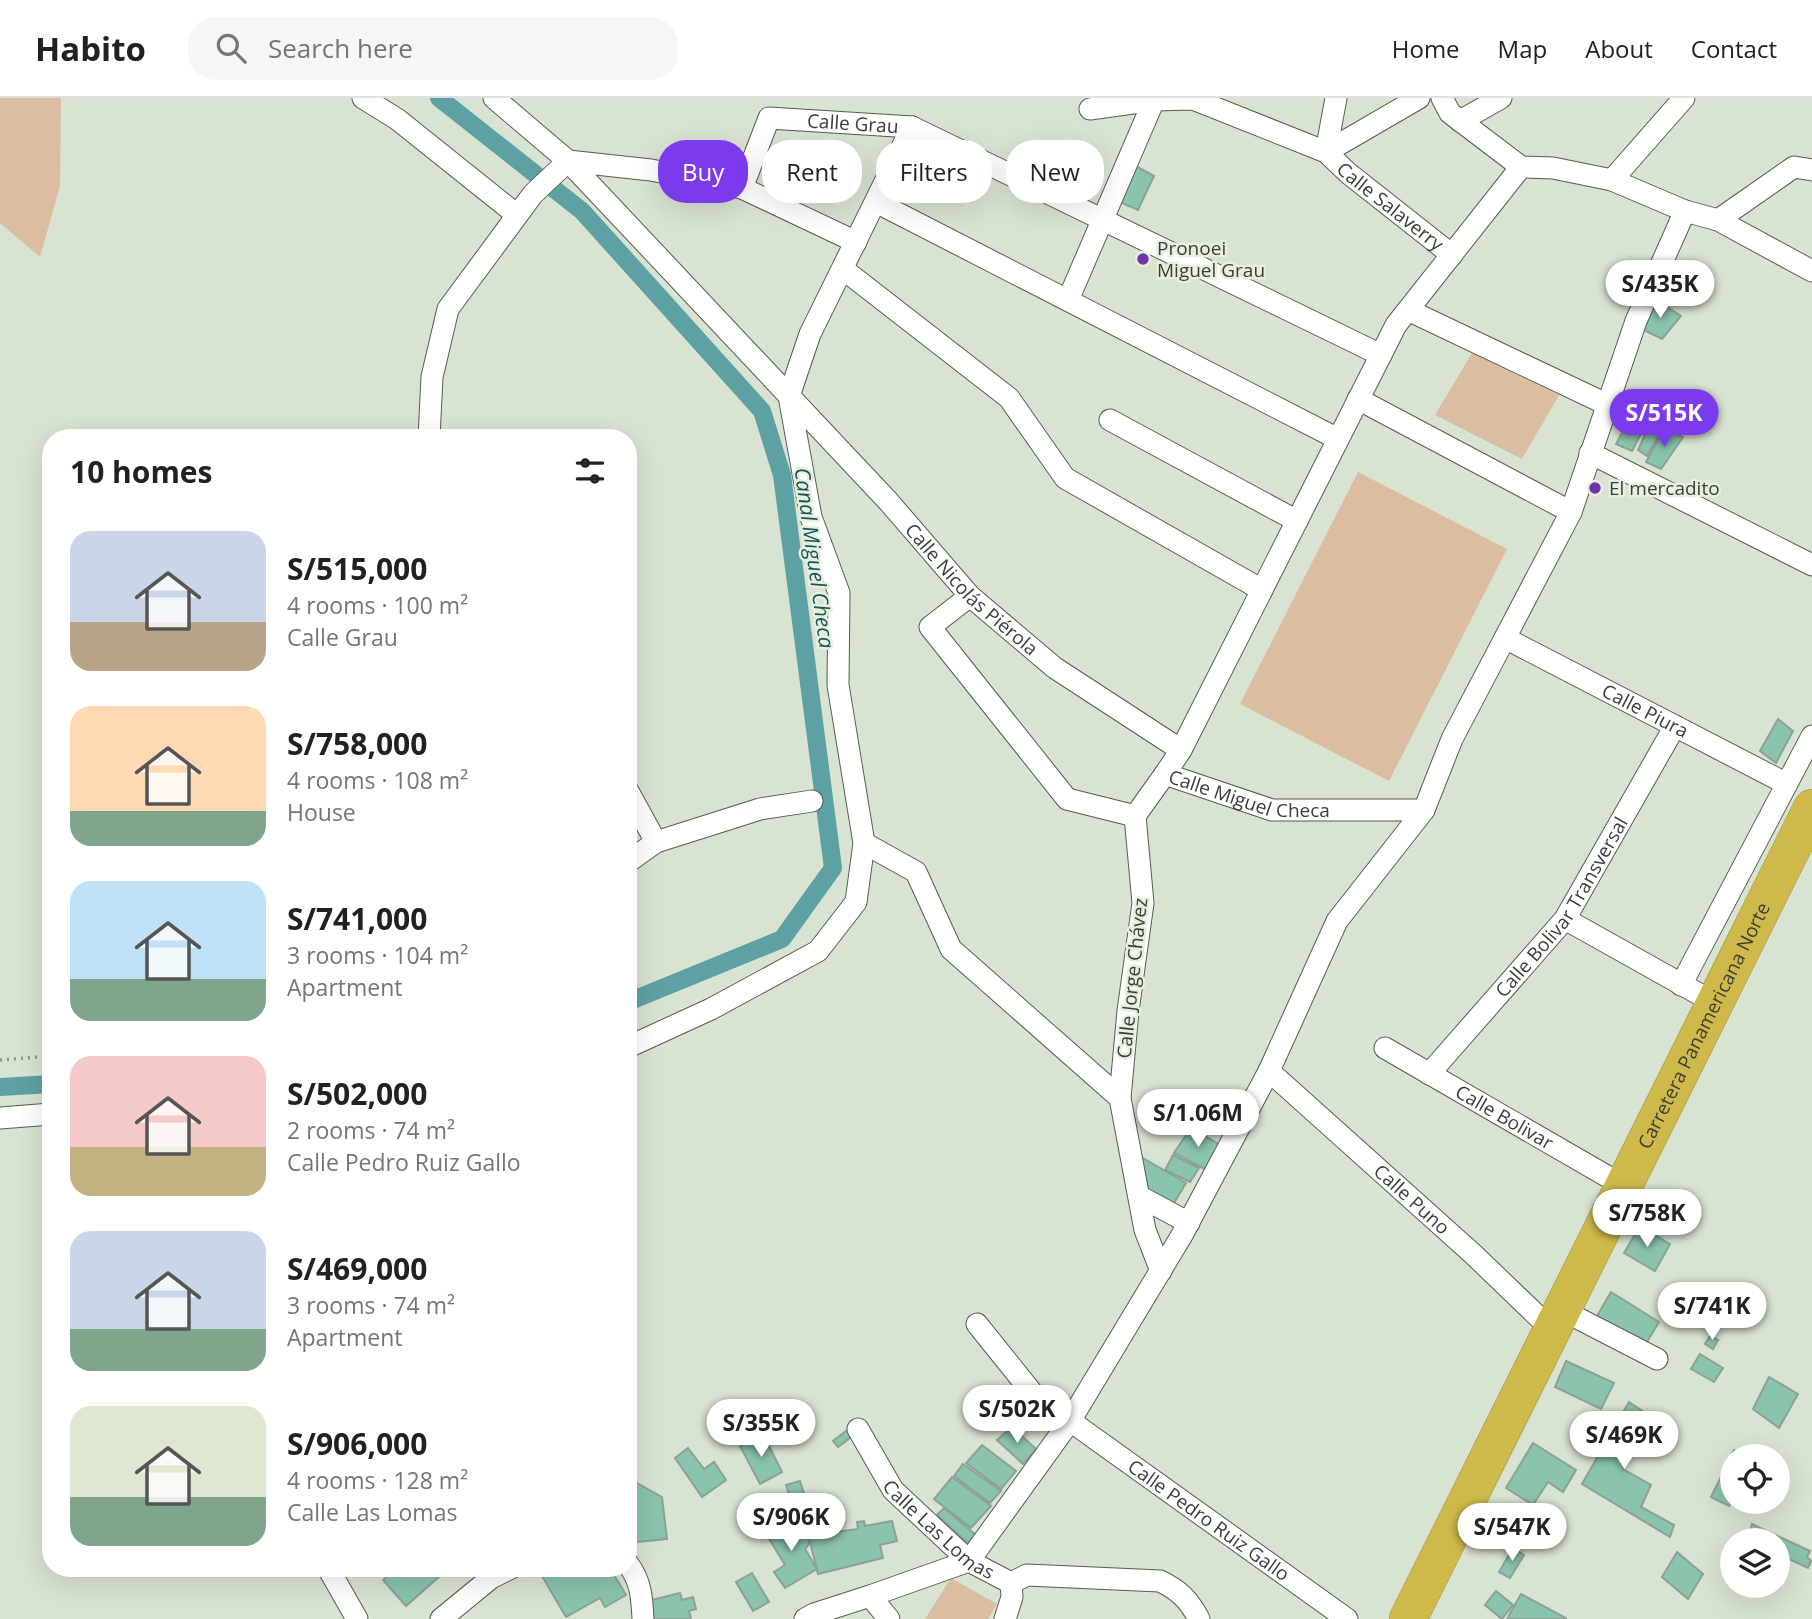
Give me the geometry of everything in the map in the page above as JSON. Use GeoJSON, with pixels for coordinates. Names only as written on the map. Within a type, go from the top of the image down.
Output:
{"type":"FeatureCollection","features":[{"type":"Feature","properties":{"kind":"highway","name":"Carretera Panamericana Norte"},"geometry":{"type":"LineString","coordinates":[[1408,1619],[1812,808]]}},
{"type":"Feature","properties":{"kind":"street"},"geometry":{"type":"LineString","coordinates":[[363,98],[397,119],[517,215]]}},
{"type":"Feature","properties":{"kind":"street","name":"Calle Nicolás Piérola"},"geometry":{"type":"LineString","coordinates":[[494,98],[568,161],[888,501],[970,596],[1055,668],[1181,750]]}},
{"type":"Feature","properties":{"kind":"street","name":"Calle Salaverry"},"geometry":{"type":"LineString","coordinates":[[1090,109],[1144,100],[1193,98],[1326,152],[1348,173],[1452,255]]}},
{"type":"Feature","properties":{"kind":"street"},"geometry":{"type":"LineString","coordinates":[[1326,152],[1336,98]]}},
{"type":"Feature","properties":{"kind":"street"},"geometry":{"type":"LineString","coordinates":[[1326,152],[1419,98]]}},
{"type":"Feature","properties":{"kind":"street"},"geometry":{"type":"LineString","coordinates":[[1442,98],[1450,113],[1521,167],[1553,168],[1612,180],[1685,211],[1718,220],[1812,271]]}},
{"type":"Feature","properties":{"kind":"street"},"geometry":{"type":"LineString","coordinates":[[1460,121],[1501,98]]}},
{"type":"Feature","properties":{"kind":"street"},"geometry":{"type":"LineString","coordinates":[[1612,180],[1685,98]]}},
{"type":"Feature","properties":{"kind":"street"},"geometry":{"type":"LineString","coordinates":[[1068,300],[1102,220],[1144,100]]}},
{"type":"Feature","properties":{"kind":"street","name":"Calle Grau"},"geometry":{"type":"LineString","coordinates":[[748,172],[769,118],[912,127],[1381,355]]}},
{"type":"Feature","properties":{"kind":"street"},"geometry":{"type":"LineString","coordinates":[[906,140],[912,127]]}},
{"type":"Feature","properties":{"kind":"street"},"geometry":{"type":"LineString","coordinates":[[429,429],[432,377],[448,309],[533,194],[568,161],[658,171]]}},
{"type":"Feature","properties":{"kind":"street"},"geometry":{"type":"LineString","coordinates":[[1165,774],[1181,750],[1396,325],[1521,167]]}},
{"type":"Feature","properties":{"kind":"street"},"geometry":{"type":"LineString","coordinates":[[1718,220],[1794,167],[1812,170]]}},
{"type":"Feature","properties":{"kind":"street"},"geometry":{"type":"LineString","coordinates":[[748,191],[856,242]]}},
{"type":"Feature","properties":{"kind":"street"},"geometry":{"type":"LineString","coordinates":[[637,1043],[711,1009],[818,951],[856,902],[864,843],[838,685],[839,593],[811,517],[789,396],[810,334],[876,202]]}},
{"type":"Feature","properties":{"kind":"street"},"geometry":{"type":"LineString","coordinates":[[878,203],[1338,439]]}},
{"type":"Feature","properties":{"kind":"street"},"geometry":{"type":"LineString","coordinates":[[805,1619],[969,1561],[1070,1421],[1185,1229],[1269,1071],[1337,921],[1424,810],[1452,739],[1571,512],[1636,321],[1685,211]]}},
{"type":"Feature","properties":{"kind":"street"},"geometry":{"type":"LineString","coordinates":[[843,269],[1009,398],[1065,478],[1262,590]]}},
{"type":"Feature","properties":{"kind":"street"},"geometry":{"type":"LineString","coordinates":[[1408,310],[1606,404]]}},
{"type":"Feature","properties":{"kind":"street"},"geometry":{"type":"LineString","coordinates":[[1358,399],[1571,512]]}},
{"type":"Feature","properties":{"kind":"street"},"geometry":{"type":"LineString","coordinates":[[1110,419],[1297,521]]}},
{"type":"Feature","properties":{"kind":"street"},"geometry":{"type":"LineString","coordinates":[[1590,453],[1812,565]]}},
{"type":"Feature","properties":{"kind":"street"},"geometry":{"type":"LineString","coordinates":[[970,596],[930,626],[1067,799],[1135,816]]}},
{"type":"Feature","properties":{"kind":"street","name":"Calle Piura"},"geometry":{"type":"LineString","coordinates":[[1505,638],[1785,783]]}},
{"type":"Feature","properties":{"kind":"street","name":"Calle Bolivar Transversal"},"geometry":{"type":"LineString","coordinates":[[1429,1074],[1565,919],[1675,726]]}},
{"type":"Feature","properties":{"kind":"street"},"geometry":{"type":"LineString","coordinates":[[1681,985],[1785,783],[1812,737]]}},
{"type":"Feature","properties":{"kind":"street","name":"Calle Miguel Checa"},"geometry":{"type":"LineString","coordinates":[[1135,816],[1165,774],[1272,810],[1424,810]]}},
{"type":"Feature","properties":{"kind":"street"},"geometry":{"type":"LineString","coordinates":[[637,856],[656,842],[760,809],[812,801]]}},
{"type":"Feature","properties":{"kind":"street"},"geometry":{"type":"LineString","coordinates":[[637,807],[656,842]]}},
{"type":"Feature","properties":{"kind":"street","name":"Calle Jorge Chávez"},"geometry":{"type":"LineString","coordinates":[[1135,816],[1143,903],[1128,1011],[1120,1098],[1145,1230],[1161,1271]]}},
{"type":"Feature","properties":{"kind":"street"},"geometry":{"type":"LineString","coordinates":[[864,843],[916,872],[951,949],[1120,1098]]}},
{"type":"Feature","properties":{"kind":"street"},"geometry":{"type":"LineString","coordinates":[[1565,919],[1714,1003]]}},
{"type":"Feature","properties":{"kind":"street","name":"Calle Bolivar"},"geometry":{"type":"LineString","coordinates":[[1385,1048],[1624,1186]]}},
{"type":"Feature","properties":{"kind":"street","name":"Calle Puno"},"geometry":{"type":"LineString","coordinates":[[1269,1071],[1454,1236],[1557,1320],[1657,1359]]}},
{"type":"Feature","properties":{"kind":"street"},"geometry":{"type":"LineString","coordinates":[[0,1118],[42,1115]]}},
{"type":"Feature","properties":{"kind":"street"},"geometry":{"type":"LineString","coordinates":[[1139,1196],[1185,1229]]}},
{"type":"Feature","properties":{"kind":"street"},"geometry":{"type":"LineString","coordinates":[[1145,1230],[1149,1237],[1164,1242],[1185,1229]]}},
{"type":"Feature","properties":{"kind":"street","name":"Calle Pedro Ruiz Gallo"},"geometry":{"type":"LineString","coordinates":[[977,1324],[1034,1395],[1347,1619]]}},
{"type":"Feature","properties":{"kind":"street","name":"Calle Las Lomas"},"geometry":{"type":"LineString","coordinates":[[858,1429],[893,1490],[969,1561],[1012,1583],[1027,1575],[1160,1581],[1178,1590],[1191,1603],[1199,1619]]}},
{"type":"Feature","properties":{"kind":"street"},"geometry":{"type":"LineString","coordinates":[[333,1577],[357,1619]]}},
{"type":"Feature","properties":{"kind":"street"},"geometry":{"type":"LineString","coordinates":[[441,1619],[493,1577]]}},
{"type":"Feature","properties":{"kind":"street"},"geometry":{"type":"LineString","coordinates":[[636,1577],[642,1592],[643,1619]]}},
{"type":"Feature","properties":{"kind":"street"},"geometry":{"type":"LineString","coordinates":[[1006,1619],[1012,1597],[1012,1583]]}},
{"type":"Feature","properties":{"kind":"street"},"geometry":{"type":"LineString","coordinates":[[870,1596],[888,1619]]}},
{"type":"Feature","properties":{"kind":"path"},"geometry":{"type":"LineString","coordinates":[[0,1060],[42,1057]]}},
{"type":"Feature","properties":{"kind":"shaded area"},"geometry":{"type":"Polygon","coordinates":[[[0,98],[61,98],[60,186],[40,257],[0,223],[0,98]]]}},
{"type":"Feature","properties":{"kind":"shaded area"},"geometry":{"type":"Polygon","coordinates":[[[1472,353],[1559,395],[1522,459],[1435,415],[1472,353]]]}},
{"type":"Feature","properties":{"kind":"shaded area"},"geometry":{"type":"Polygon","coordinates":[[[1358,472],[1507,549],[1389,781],[1240,704],[1358,472]]]}},
{"type":"Feature","properties":{"kind":"shaded area"},"geometry":{"type":"Polygon","coordinates":[[[951,1578],[997,1604],[988,1619],[925,1619],[951,1578]]]}},
{"type":"Feature","properties":{"kind":"building"},"geometry":{"type":"Polygon","coordinates":[[[1132,164],[1154,176],[1138,210],[1115,200],[1132,164]]]}},
{"type":"Feature","properties":{"kind":"building"},"geometry":{"type":"Polygon","coordinates":[[[1655,299],[1681,316],[1662,339],[1640,328],[1655,299]]]}},
{"type":"Feature","properties":{"kind":"building"},"geometry":{"type":"Polygon","coordinates":[[[1635,409],[1650,417],[1632,451],[1616,444],[1635,409]]]}},
{"type":"Feature","properties":{"kind":"building"},"geometry":{"type":"Polygon","coordinates":[[[1653,417],[1665,424],[1647,456],[1638,450],[1653,417]]]}},
{"type":"Feature","properties":{"kind":"building"},"geometry":{"type":"Polygon","coordinates":[[[1664,429],[1683,437],[1661,469],[1646,462],[1664,429]]]}},
{"type":"Feature","properties":{"kind":"building"},"geometry":{"type":"Polygon","coordinates":[[[1778,719],[1793,731],[1776,763],[1760,751],[1778,719]]]}},
{"type":"Feature","properties":{"kind":"building"},"geometry":{"type":"Polygon","coordinates":[[[1191,1128],[1222,1146],[1206,1170],[1174,1153],[1191,1128]]]}},
{"type":"Feature","properties":{"kind":"building"},"geometry":{"type":"Polygon","coordinates":[[[1136,1154],[1186,1183],[1171,1208],[1142,1189],[1136,1154]]]}},
{"type":"Feature","properties":{"kind":"building"},"geometry":{"type":"Polygon","coordinates":[[[1173,1155],[1199,1168],[1190,1182],[1165,1170],[1173,1155]]]}},
{"type":"Feature","properties":{"kind":"building"},"geometry":{"type":"Polygon","coordinates":[[[1640,1226],[1670,1244],[1655,1271],[1624,1253],[1640,1226]]]}},
{"type":"Feature","properties":{"kind":"building"},"geometry":{"type":"Polygon","coordinates":[[[1611,1292],[1659,1322],[1644,1347],[1596,1318],[1611,1292]]]}},
{"type":"Feature","properties":{"kind":"building"},"geometry":{"type":"Polygon","coordinates":[[[1710,1336],[1718,1340],[1713,1349],[1705,1344],[1710,1336]]]}},
{"type":"Feature","properties":{"kind":"building"},"geometry":{"type":"Polygon","coordinates":[[[1700,1354],[1723,1368],[1714,1382],[1691,1369],[1700,1354]]]}},
{"type":"Feature","properties":{"kind":"building"},"geometry":{"type":"Polygon","coordinates":[[[1566,1361],[1614,1383],[1601,1409],[1555,1387],[1566,1361]]]}},
{"type":"Feature","properties":{"kind":"building"},"geometry":{"type":"Polygon","coordinates":[[[1769,1377],[1798,1394],[1779,1428],[1753,1409],[1769,1377]]]}},
{"type":"Feature","properties":{"kind":"building"},"geometry":{"type":"Polygon","coordinates":[[[1629,1402],[1647,1414],[1623,1469],[1651,1485],[1641,1507],[1674,1525],[1670,1537],[1582,1484],[1629,1402]]]}},
{"type":"Feature","properties":{"kind":"building"},"geometry":{"type":"Polygon","coordinates":[[[1012,1427],[1036,1449],[1023,1464],[997,1440],[1012,1427]]]}},
{"type":"Feature","properties":{"kind":"building"},"geometry":{"type":"Polygon","coordinates":[[[850,1428],[855,1434],[838,1447],[833,1441],[850,1428]]]}},
{"type":"Feature","properties":{"kind":"building"},"geometry":{"type":"Polygon","coordinates":[[[763,1434],[782,1472],[760,1484],[740,1446],[763,1434]]]}},
{"type":"Feature","properties":{"kind":"building"},"geometry":{"type":"Polygon","coordinates":[[[1533,1443],[1576,1470],[1563,1492],[1548,1482],[1533,1505],[1506,1488],[1533,1443]]]}},
{"type":"Feature","properties":{"kind":"building"},"geometry":{"type":"Polygon","coordinates":[[[982,1445],[1016,1471],[1001,1489],[966,1463],[982,1445]]]}},
{"type":"Feature","properties":{"kind":"building"},"geometry":{"type":"Polygon","coordinates":[[[688,1448],[704,1469],[714,1462],[726,1480],[702,1497],[675,1458],[688,1448]]]}},
{"type":"Feature","properties":{"kind":"building"},"geometry":{"type":"Polygon","coordinates":[[[963,1464],[1001,1491],[990,1503],[954,1476],[963,1464]]]}},
{"type":"Feature","properties":{"kind":"building"},"geometry":{"type":"Polygon","coordinates":[[[952,1477],[991,1506],[971,1528],[934,1499],[952,1477]]]}},
{"type":"Feature","properties":{"kind":"building"},"geometry":{"type":"Polygon","coordinates":[[[1720,1479],[1720,1502],[1711,1497],[1720,1479]]]}},
{"type":"Feature","properties":{"kind":"building"},"geometry":{"type":"Polygon","coordinates":[[[800,1481],[810,1512],[796,1517],[786,1485],[800,1481]]]}},
{"type":"Feature","properties":{"kind":"building"},"geometry":{"type":"Polygon","coordinates":[[[637,1483],[662,1497],[667,1539],[637,1542],[637,1483]]]}},
{"type":"Feature","properties":{"kind":"building"},"geometry":{"type":"Polygon","coordinates":[[[944,1508],[976,1535],[968,1543],[937,1515],[944,1508]]]}},
{"type":"Feature","properties":{"kind":"building"},"geometry":{"type":"Polygon","coordinates":[[[833,1515],[835,1532],[858,1529],[857,1522],[864,1521],[865,1526],[892,1521],[897,1541],[880,1545],[883,1558],[818,1574],[806,1525],[826,1520],[827,1516],[833,1515]]]}},
{"type":"Feature","properties":{"kind":"building"},"geometry":{"type":"Polygon","coordinates":[[[787,1519],[794,1530],[800,1527],[810,1543],[805,1549],[817,1569],[785,1588],[774,1572],[785,1565],[765,1532],[787,1519]]]}},
{"type":"Feature","properties":{"kind":"building"},"geometry":{"type":"Polygon","coordinates":[[[1790,1542],[1810,1551],[1807,1557],[1811,1561],[1808,1568],[1790,1560],[1790,1542]]]}},
{"type":"Feature","properties":{"kind":"building"},"geometry":{"type":"Polygon","coordinates":[[[1513,1548],[1524,1555],[1510,1578],[1499,1572],[1513,1548]]]}},
{"type":"Feature","properties":{"kind":"building"},"geometry":{"type":"Polygon","coordinates":[[[1677,1552],[1703,1574],[1688,1599],[1662,1577],[1677,1552]]]}},
{"type":"Feature","properties":{"kind":"building"},"geometry":{"type":"Polygon","coordinates":[[[752,1573],[769,1602],[753,1611],[736,1582],[752,1573]]]}},
{"type":"Feature","properties":{"kind":"building"},"geometry":{"type":"Polygon","coordinates":[[[386,1577],[439,1577],[406,1606],[383,1580],[386,1577]]]}},
{"type":"Feature","properties":{"kind":"building"},"geometry":{"type":"Polygon","coordinates":[[[543,1577],[615,1577],[626,1595],[605,1607],[600,1598],[566,1617],[543,1577]]]}},
{"type":"Feature","properties":{"kind":"building"},"geometry":{"type":"Polygon","coordinates":[[[1496,1591],[1513,1605],[1502,1619],[1485,1605],[1496,1591]]]}},
{"type":"Feature","properties":{"kind":"building"},"geometry":{"type":"Polygon","coordinates":[[[680,1593],[682,1600],[693,1597],[696,1609],[689,1611],[691,1619],[654,1619],[644,1602],[680,1593]]]}},
{"type":"Feature","properties":{"kind":"building"},"geometry":{"type":"Polygon","coordinates":[[[1521,1594],[1566,1618],[1566,1619],[1507,1619],[1521,1594]]]}},
{"type":"Feature","properties":{"kind":"waterway","name":"Canal Miguel Checa"},"geometry":{"type":"LineString","coordinates":[[439,98],[582,211],[762,411],[782,475],[833,868],[782,939],[637,998]]}},
{"type":"Feature","properties":{"kind":"waterway","name":"Canal Miguel Checa"},"geometry":{"type":"LineString","coordinates":[[0,1087],[42,1085]]}},
{"type":"Feature","properties":{"kind":"place","name":"Pronoei Miguel Grau"},"geometry":{"type":"Point","coordinates":[1143,259]}},
{"type":"Feature","properties":{"kind":"place","name":"El mercadito"},"geometry":{"type":"Point","coordinates":[1595,488]}}]}
